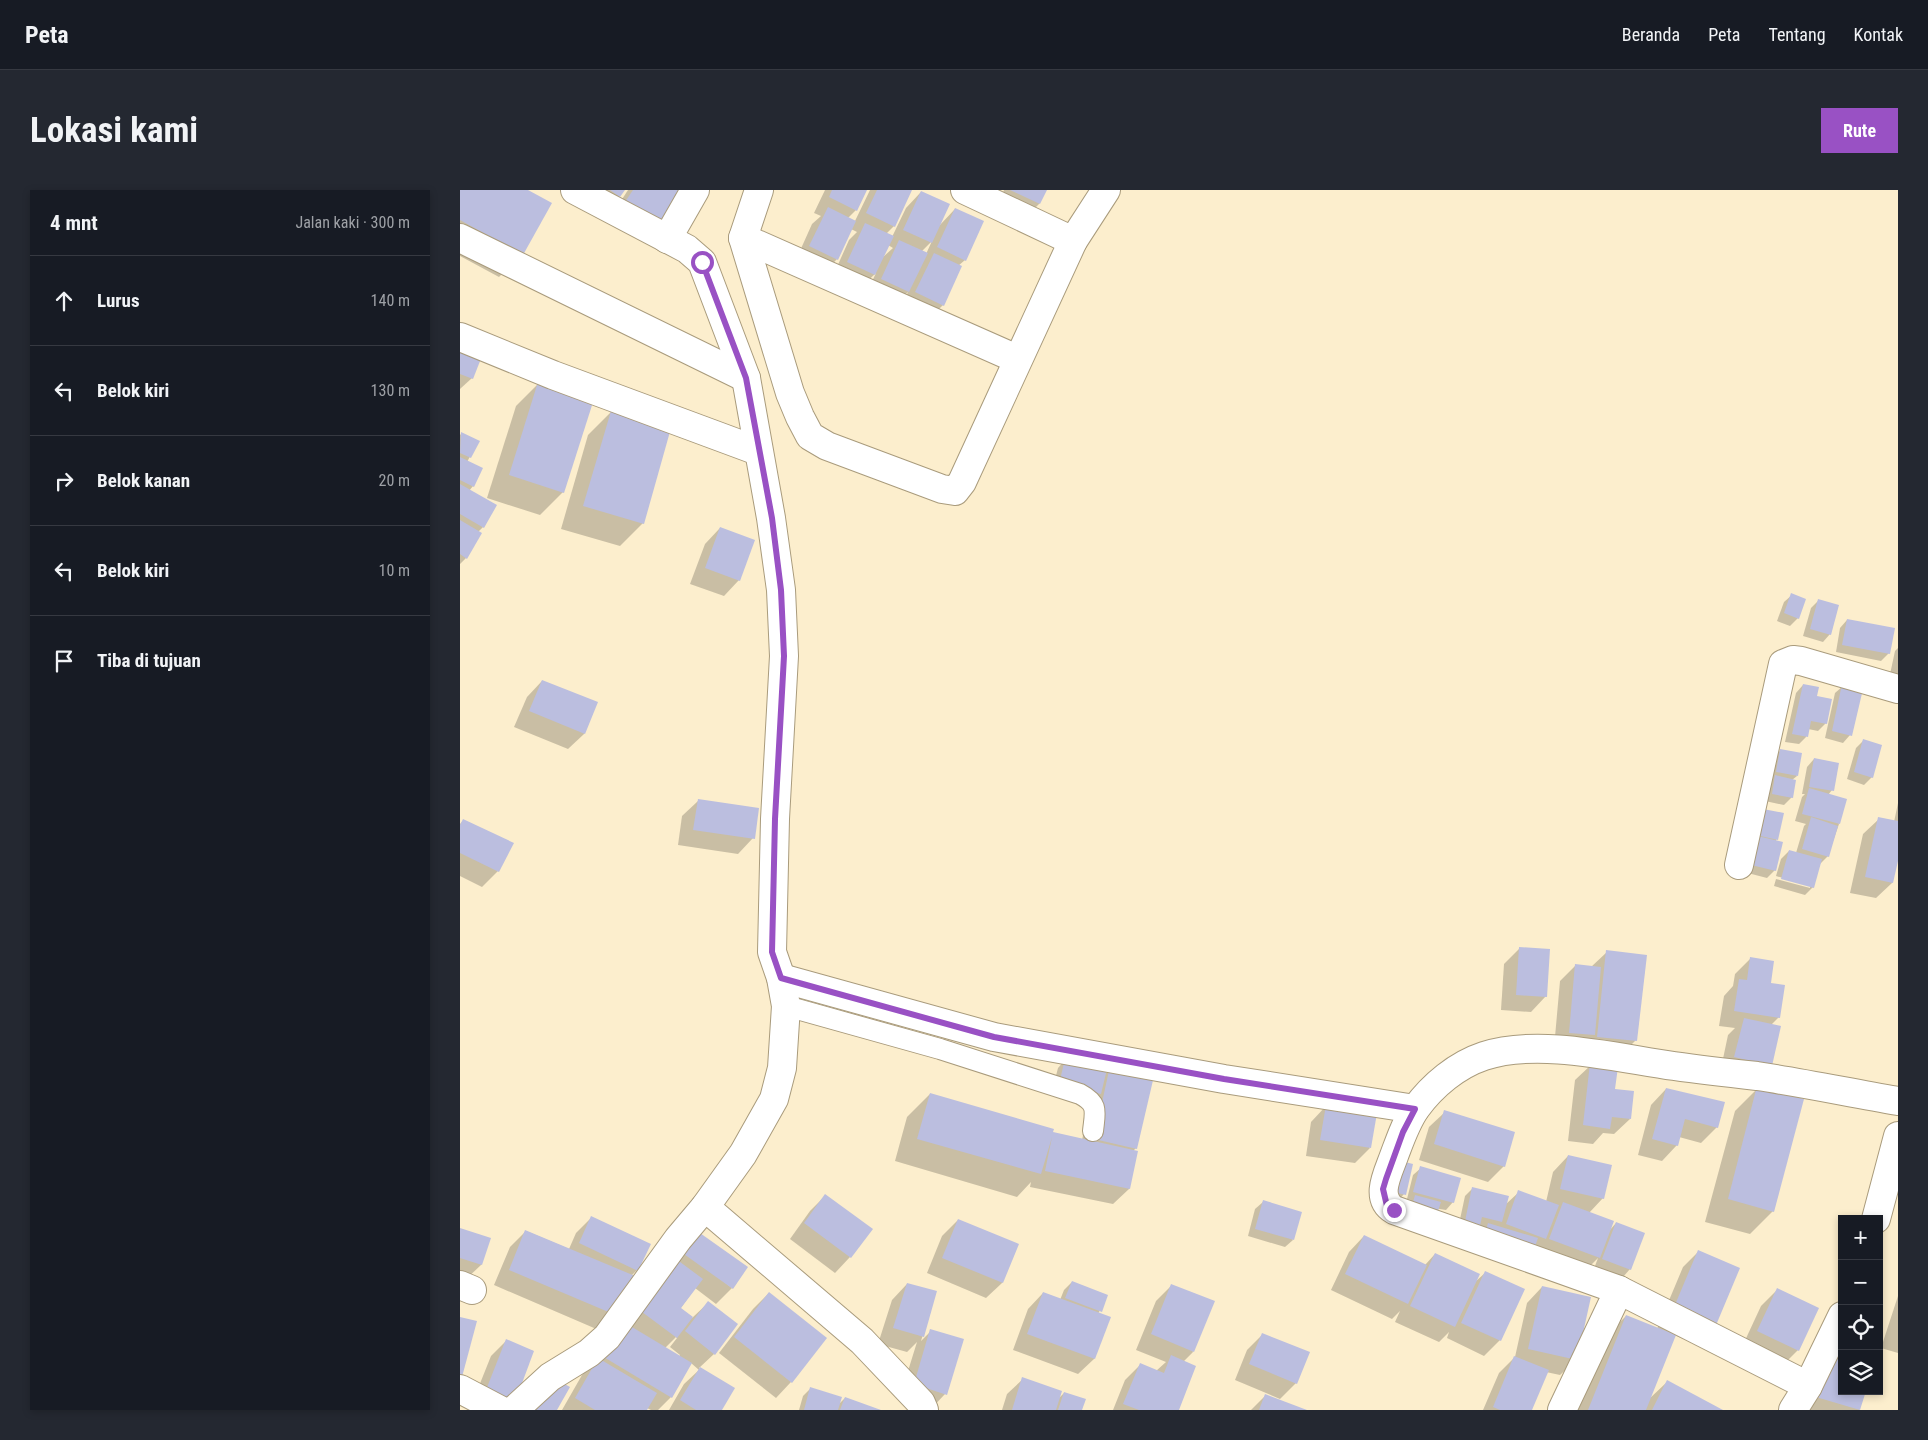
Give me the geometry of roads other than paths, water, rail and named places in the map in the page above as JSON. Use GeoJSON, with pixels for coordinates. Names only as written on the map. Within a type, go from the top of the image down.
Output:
{"type":"FeatureCollection","features":[{"type":"Feature","properties":{"kind":"street"},"geometry":{"type":"LineString","coordinates":[[514,1410],[550,1377],[588,1353],[606,1337],[743,1154],[774,1099],[782,1068],[786,1006],[781,978],[772,952],[775,819],[784,656],[781,590],[772,518],[758,451],[746,378],[702,262],[687,249],[575,190]]}},
{"type":"Feature","properties":{"kind":"street"},"geometry":{"type":"LineString","coordinates":[[667,238],[694,190]]}},
{"type":"Feature","properties":{"kind":"street"},"geometry":{"type":"LineString","coordinates":[[759,190],[743,238],[790,393],[810,436],[827,446],[942,489],[955,491],[962,482],[1073,241],[1106,190]]}},
{"type":"Feature","properties":{"kind":"street"},"geometry":{"type":"LineString","coordinates":[[965,190],[1073,241]]}},
{"type":"Feature","properties":{"kind":"street"},"geometry":{"type":"LineString","coordinates":[[460,238],[746,378]]}},
{"type":"Feature","properties":{"kind":"street"},"geometry":{"type":"LineString","coordinates":[[743,238],[1017,359]]}},
{"type":"Feature","properties":{"kind":"street"},"geometry":{"type":"LineString","coordinates":[[460,337],[553,375],[758,451]]}},
{"type":"Feature","properties":{"kind":"street"},"geometry":{"type":"LineString","coordinates":[[1739,865],[1783,664],[1793,660],[1801,660],[1898,689]]}},
{"type":"Feature","properties":{"kind":"street"},"geometry":{"type":"LineString","coordinates":[[781,978],[994,1037],[1224,1079],[1415,1109]]}},
{"type":"Feature","properties":{"kind":"street"},"geometry":{"type":"LineString","coordinates":[[1808,1386],[1619,1290],[1387,1206],[1383,1189],[1386,1179],[1403,1132],[1415,1109],[1448,1074],[1483,1056],[1525,1048],[1584,1053],[1758,1077],[1898,1101]]}},
{"type":"Feature","properties":{"kind":"street"},"geometry":{"type":"LineString","coordinates":[[1877,1215],[1898,1136]]}},
{"type":"Feature","properties":{"kind":"street"},"geometry":{"type":"LineString","coordinates":[[705,1207],[862,1341],[921,1403],[924,1410]]}},
{"type":"Feature","properties":{"kind":"street"},"geometry":{"type":"LineString","coordinates":[[1562,1410],[1619,1290]]}},
{"type":"Feature","properties":{"kind":"street"},"geometry":{"type":"LineString","coordinates":[[1793,1410],[1808,1386],[1838,1324]]}},
{"type":"Feature","properties":{"kind":"street"},"geometry":{"type":"LineString","coordinates":[[460,1389],[500,1410]]}},
{"type":"Feature","properties":{"kind":"lane"},"geometry":{"type":"LineString","coordinates":[[786,1006],[940,1049],[1080,1094],[1091,1100],[1096,1108],[1093,1131]]}}]}
